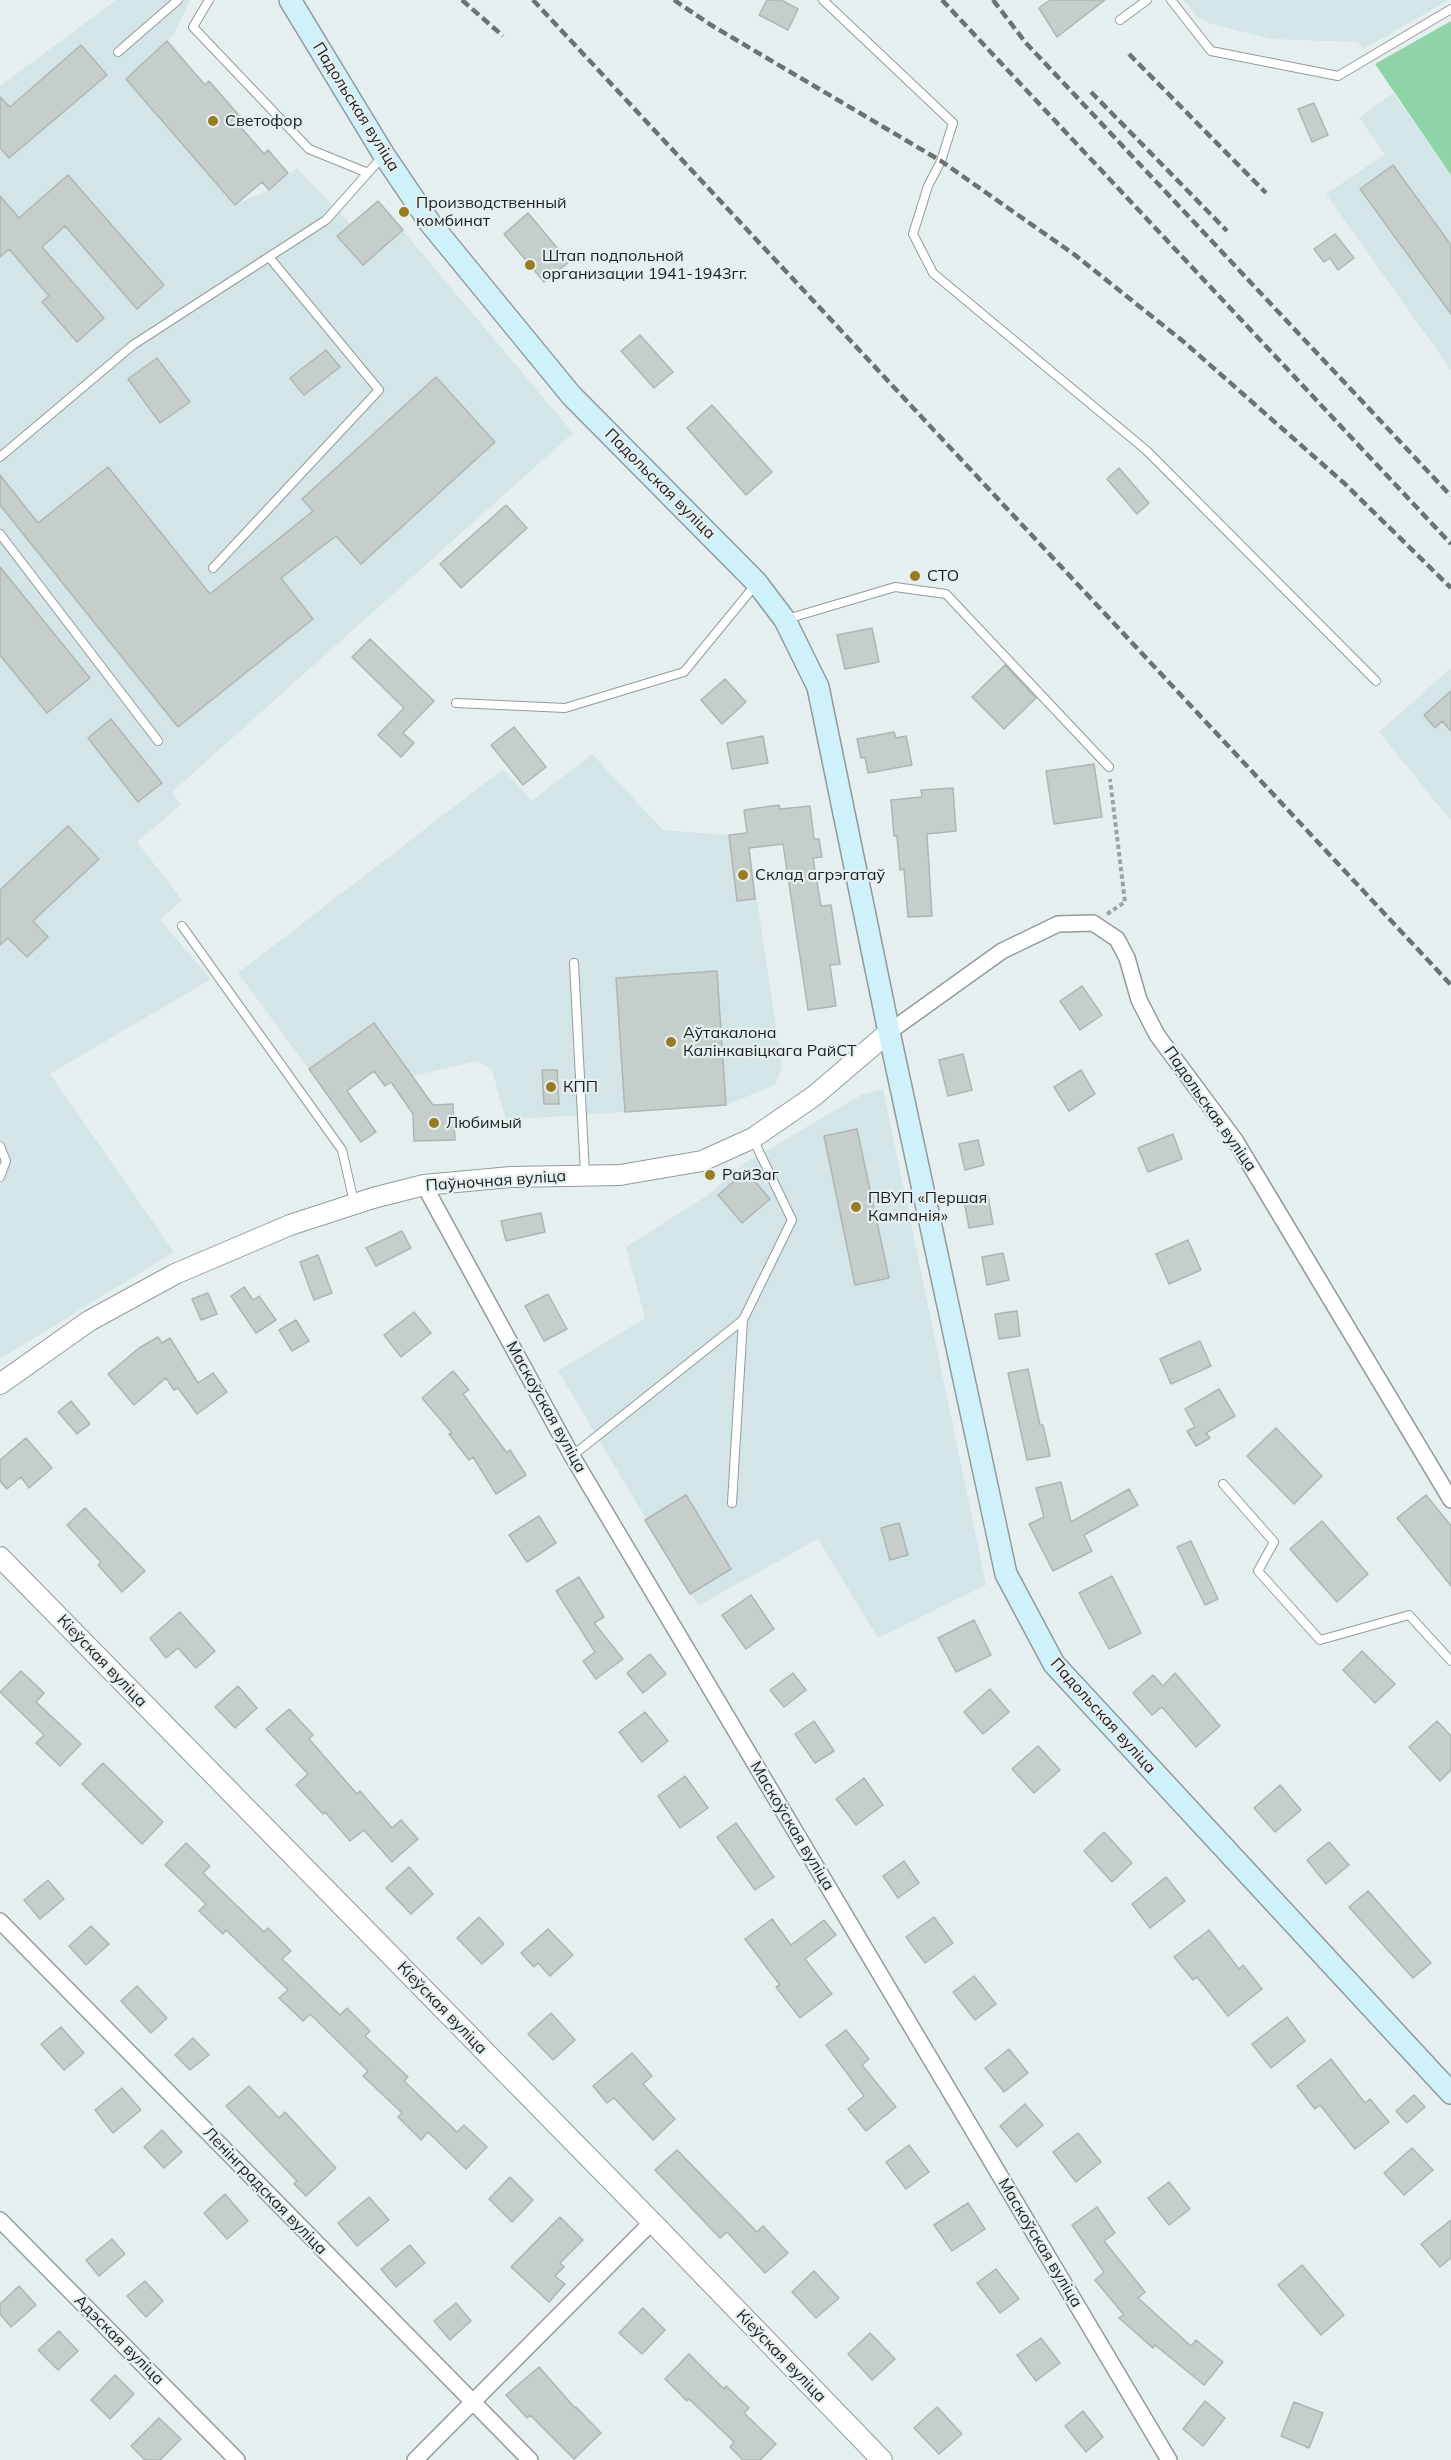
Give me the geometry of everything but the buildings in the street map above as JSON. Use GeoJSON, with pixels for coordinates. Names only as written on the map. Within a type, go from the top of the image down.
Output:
{"type":"FeatureCollection","features":[{"type":"Feature","properties":{"kind":"main road","name":"Падольская вуліца"},"geometry":{"type":"LineString","coordinates":[[290,0],[384,155],[430,223],[571,395],[757,583],[785,620],[818,687],[889,1032],[1006,1574],[1054,1664],[1451,2092]]}},
{"type":"Feature","properties":{"kind":"street"},"geometry":{"type":"LineString","coordinates":[[889,1032],[1002,951],[1058,924],[1093,923]]}},
{"type":"Feature","properties":{"kind":"street","name":"Падольская вуліца"},"geometry":{"type":"LineString","coordinates":[[1093,923],[1117,939],[1127,958],[1139,1000],[1157,1035],[1235,1140],[1451,1500]]}},
{"type":"Feature","properties":{"kind":"street","name":"Паўночная вуліца"},"geometry":{"type":"LineString","coordinates":[[0,1383],[88,1321],[175,1274],[290,1225],[354,1204],[424,1185],[511,1177],[620,1175],[702,1161],[753,1138],[814,1096],[889,1032]]}},
{"type":"Feature","properties":{"kind":"street","name":"Маскоўская вуліца"},"geometry":{"type":"LineString","coordinates":[[424,1185],[572,1456],[1169,2460]]}},
{"type":"Feature","properties":{"kind":"street","name":"Кіеўская вуліца"},"geometry":{"type":"LineString","coordinates":[[0,1557],[882,2460]]}},
{"type":"Feature","properties":{"kind":"street","name":"Ленінградская вуліца"},"geometry":{"type":"LineString","coordinates":[[0,1922],[530,2460]]}},
{"type":"Feature","properties":{"kind":"street","name":"Адэская вуліца"},"geometry":{"type":"LineString","coordinates":[[0,2220],[237,2460]]}},
{"type":"Feature","properties":{"kind":"street"},"geometry":{"type":"LineString","coordinates":[[415,2460],[652,2222]]}},
{"type":"Feature","properties":{"kind":"lane"},"geometry":{"type":"LineString","coordinates":[[118,52],[178,0]]}},
{"type":"Feature","properties":{"kind":"lane"},"geometry":{"type":"LineString","coordinates":[[209,0],[193,27],[217,53],[309,149],[369,173]]}},
{"type":"Feature","properties":{"kind":"lane"},"geometry":{"type":"LineString","coordinates":[[823,0],[953,123],[941,161],[928,186],[913,234],[933,273],[1146,450],[1376,681]]}},
{"type":"Feature","properties":{"kind":"lane"},"geometry":{"type":"LineString","coordinates":[[1120,20],[1147,0]]}},
{"type":"Feature","properties":{"kind":"lane"},"geometry":{"type":"LineString","coordinates":[[1171,0],[1211,51],[1338,76],[1451,9]]}},
{"type":"Feature","properties":{"kind":"lane"},"geometry":{"type":"LineString","coordinates":[[0,457],[133,345],[326,220],[384,155]]}},
{"type":"Feature","properties":{"kind":"lane"},"geometry":{"type":"LineString","coordinates":[[213,568],[379,390],[269,257]]}},
{"type":"Feature","properties":{"kind":"lane"},"geometry":{"type":"LineString","coordinates":[[0,534],[158,741]]}},
{"type":"Feature","properties":{"kind":"lane"},"geometry":{"type":"LineString","coordinates":[[456,703],[565,708],[684,672],[757,583]]}},
{"type":"Feature","properties":{"kind":"lane"},"geometry":{"type":"LineString","coordinates":[[785,620],[895,587],[946,594],[1109,767]]}},
{"type":"Feature","properties":{"kind":"lane"},"geometry":{"type":"LineString","coordinates":[[182,926],[342,1150],[354,1204]]}},
{"type":"Feature","properties":{"kind":"lane"},"geometry":{"type":"LineString","coordinates":[[574,963],[585,1175]]}},
{"type":"Feature","properties":{"kind":"lane"},"geometry":{"type":"LineString","coordinates":[[732,1503],[743,1320],[792,1220],[753,1138]]}},
{"type":"Feature","properties":{"kind":"lane"},"geometry":{"type":"LineString","coordinates":[[0,1146],[6,1161],[0,1178]]}},
{"type":"Feature","properties":{"kind":"lane"},"geometry":{"type":"LineString","coordinates":[[572,1456],[743,1320]]}},
{"type":"Feature","properties":{"kind":"lane"},"geometry":{"type":"LineString","coordinates":[[1223,1484],[1274,1542],[1258,1571],[1320,1640],[1409,1615],[1451,1661]]}},
{"type":"Feature","properties":{"kind":"path"},"geometry":{"type":"LineString","coordinates":[[1093,923],[1125,902],[1109,767]]}},
{"type":"Feature","properties":{"kind":"shaded area"},"geometry":{"type":"Polygon","coordinates":[[[116,0],[190,0],[173,36],[126,79],[234,205],[269,190],[297,168],[350,224],[378,201],[573,433],[172,792],[181,805],[137,842],[182,900],[160,920],[211,979],[50,1074],[174,1252],[0,1359],[0,86],[116,0]]]}},
{"type":"Feature","properties":{"kind":"shaded area"},"geometry":{"type":"Polygon","coordinates":[[[1184,0],[1448,0],[1364,49],[1357,42],[1271,39],[1211,24],[1197,17],[1184,0]]]}},
{"type":"Feature","properties":{"kind":"shaded area"},"geometry":{"type":"Polygon","coordinates":[[[1393,93],[1451,175],[1451,370],[1326,194],[1385,154],[1359,118],[1393,93]]]}},
{"type":"Feature","properties":{"kind":"shaded area"},"geometry":{"type":"Polygon","coordinates":[[[1451,668],[1451,821],[1379,732],[1451,668]]]}},
{"type":"Feature","properties":{"kind":"shaded area","name":"Аўтакалона Калінкавіцкага РайСТ"},"geometry":{"type":"Polygon","coordinates":[[[592,754],[663,830],[726,835],[747,833],[782,1067],[775,1085],[726,1105],[506,1120],[492,1070],[478,1061],[412,1076],[374,1023],[309,1069],[238,973],[503,769],[532,801],[592,754]]]}},
{"type":"Feature","properties":{"kind":"shaded area","name":"ПВУП «Першая Кампанія»"},"geometry":{"type":"Polygon","coordinates":[[[883,1089],[986,1585],[878,1638],[818,1539],[698,1606],[558,1371],[645,1318],[626,1247],[708,1195],[745,1163],[863,1094],[883,1089]]]}},
{"type":"Feature","properties":{"kind":"green space"},"geometry":{"type":"Polygon","coordinates":[[[1451,21],[1451,175],[1375,64],[1451,21]]]}},
{"type":"Feature","properties":{"kind":"railway"},"geometry":{"type":"LineString","coordinates":[[462,0],[503,36]]}},
{"type":"Feature","properties":{"kind":"railway"},"geometry":{"type":"LineString","coordinates":[[533,0],[1451,985]]}},
{"type":"Feature","properties":{"kind":"railway"},"geometry":{"type":"LineString","coordinates":[[674,0],[711,25],[941,161],[1075,255],[1184,342],[1344,483],[1451,588]]}},
{"type":"Feature","properties":{"kind":"railway"},"geometry":{"type":"LineString","coordinates":[[942,0],[1451,544]]}},
{"type":"Feature","properties":{"kind":"railway"},"geometry":{"type":"LineString","coordinates":[[993,0],[1026,43],[1451,496]]}},
{"type":"Feature","properties":{"kind":"railway"},"geometry":{"type":"LineString","coordinates":[[1129,54],[1266,193]]}},
{"type":"Feature","properties":{"kind":"railway"},"geometry":{"type":"LineString","coordinates":[[1091,92],[1227,231]]}},
{"type":"Feature","properties":{"kind":"place","name":"Светофор"},"geometry":{"type":"Point","coordinates":[213,121]}},
{"type":"Feature","properties":{"kind":"place","name":"Производственный комбинат"},"geometry":{"type":"Point","coordinates":[404,212]}},
{"type":"Feature","properties":{"kind":"place","name":"Штап подпольной организации 1941-1943гг."},"geometry":{"type":"Point","coordinates":[530,265]}},
{"type":"Feature","properties":{"kind":"place","name":"СТО"},"geometry":{"type":"Point","coordinates":[915,576]}},
{"type":"Feature","properties":{"kind":"place","name":"Склад агрэгатаў"},"geometry":{"type":"Point","coordinates":[743,875]}},
{"type":"Feature","properties":{"kind":"place","name":"Аўтакалона Калінкавіцкага РайСТ"},"geometry":{"type":"Point","coordinates":[671,1042]}},
{"type":"Feature","properties":{"kind":"place","name":"КПП"},"geometry":{"type":"Point","coordinates":[551,1087]}},
{"type":"Feature","properties":{"kind":"place","name":"Любимый"},"geometry":{"type":"Point","coordinates":[434,1123]}},
{"type":"Feature","properties":{"kind":"place","name":"РайЗаг"},"geometry":{"type":"Point","coordinates":[710,1175]}},
{"type":"Feature","properties":{"kind":"place","name":"ПВУП «Першая Кампанія»"},"geometry":{"type":"Point","coordinates":[856,1207]}}]}
